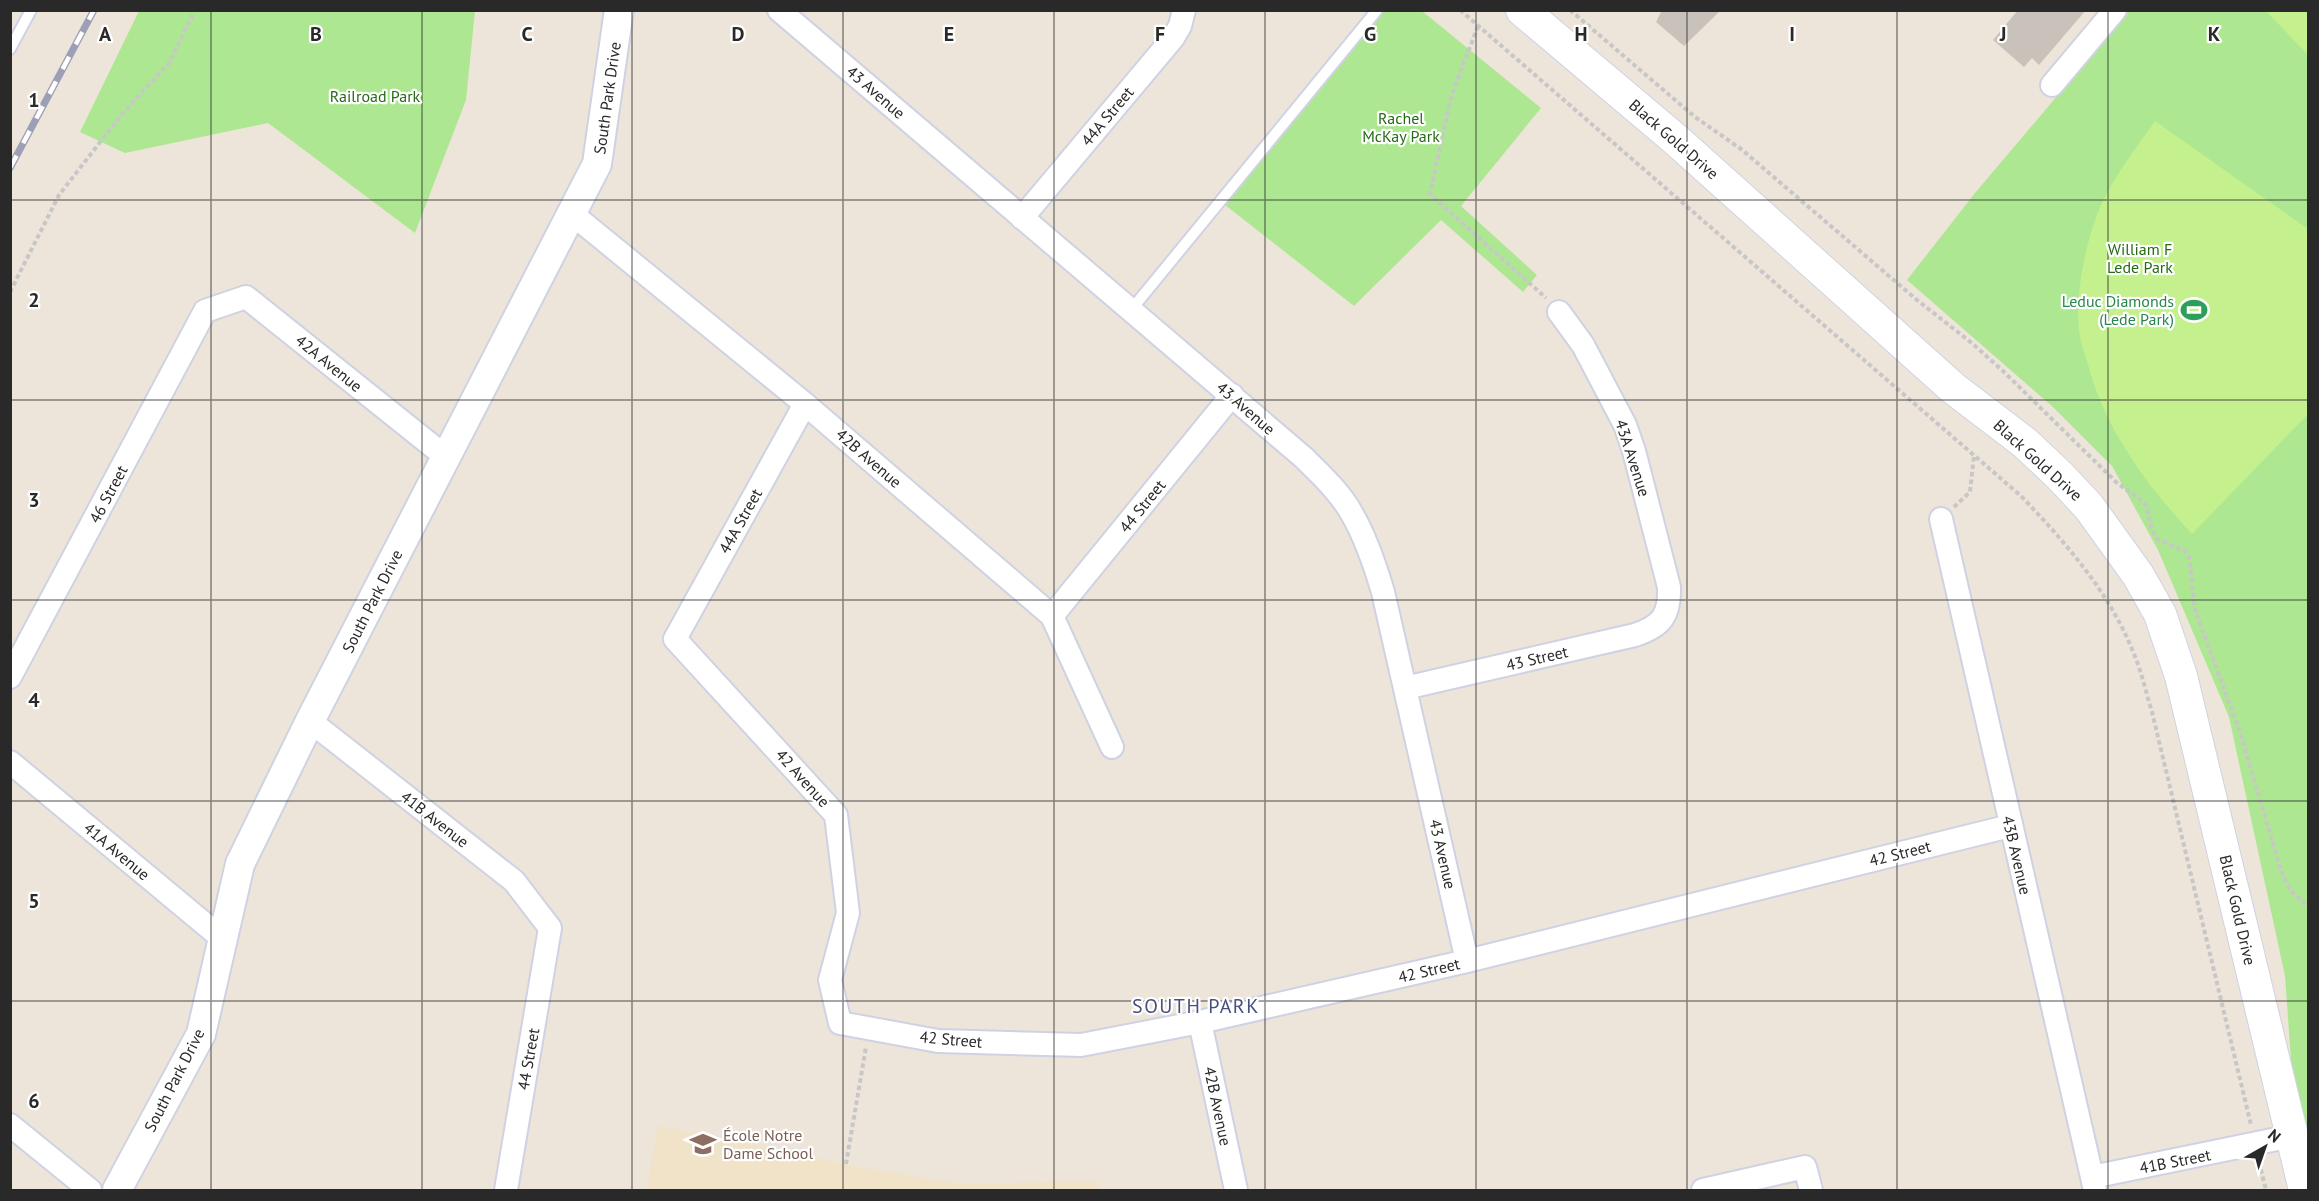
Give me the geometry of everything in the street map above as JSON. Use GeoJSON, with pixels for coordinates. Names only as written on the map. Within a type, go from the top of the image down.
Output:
{"type":"FeatureCollection","features":[{"type":"Feature","properties":{"kind":"main road","name":"Black Gold Drive"},"geometry":{"type":"LineString","coordinates":[[1522,10],[1675,139],[1953,388],[2025,443],[2089,507],[2138,575],[2160,614],[2181,676],[2305,1191]]}},
{"type":"Feature","properties":{"kind":"street","name":"South Park Drive"},"geometry":{"type":"LineString","coordinates":[[117,1191],[201,1034],[240,864],[310,721],[597,164],[619,10]]}},
{"type":"Feature","properties":{"kind":"street","name":"43 Avenue"},"geometry":{"type":"LineString","coordinates":[[779,10],[1303,457],[1325,479],[1351,512],[1376,568],[1467,961]]}},
{"type":"Feature","properties":{"kind":"street","name":"44A Street"},"geometry":{"type":"LineString","coordinates":[[1022,218],[1173,38],[1180,26],[1184,10]]}},
{"type":"Feature","properties":{"kind":"street"},"geometry":{"type":"LineString","coordinates":[[2052,85],[2115,10]]}},
{"type":"Feature","properties":{"kind":"street","name":"42B Avenue"},"geometry":{"type":"LineString","coordinates":[[571,213],[805,404],[1052,616],[1112,747]]}},
{"type":"Feature","properties":{"kind":"street","name":"42A Avenue"},"geometry":{"type":"LineString","coordinates":[[205,311],[246,297],[446,457]]}},
{"type":"Feature","properties":{"kind":"street","name":"46 Street"},"geometry":{"type":"LineString","coordinates":[[10,677],[205,311]]}},
{"type":"Feature","properties":{"kind":"street","name":"43A Avenue"},"geometry":{"type":"LineString","coordinates":[[1559,312],[1583,345],[1625,425],[1634,451],[1669,587],[1668,609],[1665,617]]}},
{"type":"Feature","properties":{"kind":"street","name":"44 Street"},"geometry":{"type":"LineString","coordinates":[[1052,616],[1232,395]]}},
{"type":"Feature","properties":{"kind":"street","name":"44A Street"},"geometry":{"type":"LineString","coordinates":[[675,639],[805,404]]}},
{"type":"Feature","properties":{"kind":"street","name":"43B Avenue"},"geometry":{"type":"LineString","coordinates":[[1941,519],[2093,1184]]}},
{"type":"Feature","properties":{"kind":"street","name":"43 Street"},"geometry":{"type":"LineString","coordinates":[[1405,688],[1635,635],[1647,631],[1665,617]]}},
{"type":"Feature","properties":{"kind":"street","name":"42 Avenue"},"geometry":{"type":"LineString","coordinates":[[675,639],[836,814],[848,913],[830,980],[840,1023]]}},
{"type":"Feature","properties":{"kind":"street","name":"41B Avenue"},"geometry":{"type":"LineString","coordinates":[[310,721],[514,880],[550,928]]}},
{"type":"Feature","properties":{"kind":"street","name":"41A Avenue"},"geometry":{"type":"LineString","coordinates":[[10,762],[224,940]]}},
{"type":"Feature","properties":{"kind":"street","name":"42 Street"},"geometry":{"type":"LineString","coordinates":[[840,1023],[938,1041],[1082,1045],[1200,1022],[1467,961],[2010,826]]}},
{"type":"Feature","properties":{"kind":"street","name":"44 Street"},"geometry":{"type":"LineString","coordinates":[[506,1191],[550,928]]}},
{"type":"Feature","properties":{"kind":"street","name":"42B Avenue"},"geometry":{"type":"LineString","coordinates":[[1200,1022],[1236,1191]]}},
{"type":"Feature","properties":{"kind":"street"},"geometry":{"type":"LineString","coordinates":[[10,1125],[90,1191]]}},
{"type":"Feature","properties":{"kind":"street","name":"41B Street"},"geometry":{"type":"LineString","coordinates":[[2093,1184],[2292,1136]]}},
{"type":"Feature","properties":{"kind":"street"},"geometry":{"type":"LineString","coordinates":[[1703,1191],[1805,1167],[1811,1191]]}},
{"type":"Feature","properties":{"kind":"lane"},"geometry":{"type":"LineString","coordinates":[[10,49],[31,10]]}},
{"type":"Feature","properties":{"kind":"lane"},"geometry":{"type":"LineString","coordinates":[[1131,310],[1377,10]]}},
{"type":"Feature","properties":{"kind":"path"},"geometry":{"type":"LineString","coordinates":[[10,292],[59,195],[122,114],[170,63],[195,10]]}},
{"type":"Feature","properties":{"kind":"path"},"geometry":{"type":"LineString","coordinates":[[1478,26],[1450,97],[1430,194],[1542,294],[1559,312]]}},
{"type":"Feature","properties":{"kind":"path"},"geometry":{"type":"LineString","coordinates":[[1941,519],[1970,492],[1974,454]]}},
{"type":"Feature","properties":{"kind":"path"},"geometry":{"type":"LineString","coordinates":[[846,1164],[869,1028]]}},
{"type":"Feature","properties":{"kind":"path"},"geometry":{"type":"LineString","coordinates":[[2255,1145],[2265,1191]]}},
{"type":"Feature","properties":{"kind":"shaded area","name":"École Notre Dame School"},"geometry":{"type":"Polygon","coordinates":[[[658,1125],[864,1168],[962,1184],[1097,1181],[1099,1190],[646,1190],[658,1125]]]}},
{"type":"Feature","properties":{"kind":"green space","name":"Railroad Park"},"geometry":{"type":"Polygon","coordinates":[[[139,11],[475,11],[466,100],[415,233],[268,123],[125,153],[80,132],[139,11]]]}},
{"type":"Feature","properties":{"kind":"green space","name":"Rachel McKay Park"},"geometry":{"type":"Polygon","coordinates":[[[1372,11],[1422,11],[1541,108],[1461,206],[1537,275],[1523,292],[1441,220],[1354,306],[1220,201],[1372,11]]]}},
{"type":"Feature","properties":{"kind":"green space","name":"William F Lede Park"},"geometry":{"type":"Polygon","coordinates":[[[2129,11],[2308,11],[2308,1137],[2291,1060],[2285,976],[2229,717],[2158,550],[2112,466],[2053,407],[1907,280],[1975,193],[2129,11]]]}},
{"type":"Feature","properties":{"kind":"green space"},"geometry":{"type":"Polygon","coordinates":[[[2266,11],[2308,11],[2308,55],[2266,11]]]}},
{"type":"Feature","properties":{"kind":"green space","name":"Leduc Diamonds (Lede Park)"},"geometry":{"type":"Polygon","coordinates":[[[2155,121],[2308,229],[2308,414],[2192,534],[2158,495],[2115,432],[2094,386],[2079,330],[2080,283],[2086,250],[2101,205],[2126,162],[2155,121]]]}},
{"type":"Feature","properties":{"kind":"building"},"geometry":{"type":"Polygon","coordinates":[[[1662,10],[1721,10],[1684,46],[1656,22],[1662,10]]]}},
{"type":"Feature","properties":{"kind":"building"},"geometry":{"type":"Polygon","coordinates":[[[2018,10],[2086,10],[2039,65],[2032,58],[2024,67],[1993,40],[2018,10]]]}},
{"type":"Feature","properties":{"kind":"railway"},"geometry":{"type":"LineString","coordinates":[[10,168],[94,10]]}},
{"type":"Feature","properties":{"kind":"place","name":"Leduc Diamonds (Lede Park)"},"geometry":{"type":"Point","coordinates":[2194,310]}},
{"type":"Feature","properties":{"kind":"place","name":"École Notre Dame School"},"geometry":{"type":"Point","coordinates":[703,1144]}},
{"type":"Feature","properties":{"kind":"district","name":"SOUTH PARK"},"geometry":{"type":"Point","coordinates":[1196,1006]}}]}
